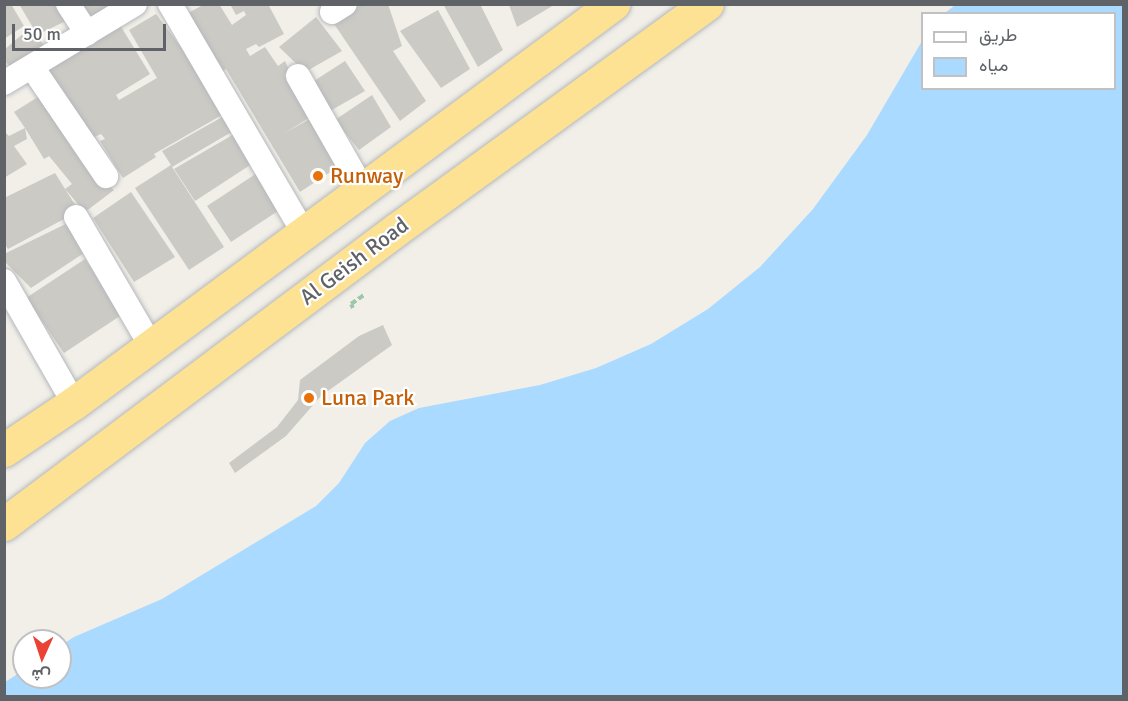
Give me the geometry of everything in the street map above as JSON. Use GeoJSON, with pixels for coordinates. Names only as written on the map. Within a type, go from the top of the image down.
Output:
{"type":"FeatureCollection","features":[{"type":"Feature","properties":{"kind":"highway"},"geometry":{"type":"LineString","coordinates":[[4,450],[74,403],[363,189],[582,14],[613,4]]}},
{"type":"Feature","properties":{"kind":"highway","name":"Al Geish Road"},"geometry":{"type":"LineString","coordinates":[[4,524],[397,229],[707,4]]}},
{"type":"Feature","properties":{"kind":"street"},"geometry":{"type":"LineString","coordinates":[[68,4],[87,33]]}},
{"type":"Feature","properties":{"kind":"street"},"geometry":{"type":"LineString","coordinates":[[4,83],[135,4]]}},
{"type":"Feature","properties":{"kind":"street"},"geometry":{"type":"LineString","coordinates":[[170,4],[304,233]]}},
{"type":"Feature","properties":{"kind":"street"},"geometry":{"type":"LineString","coordinates":[[32,67],[106,176]]}},
{"type":"Feature","properties":{"kind":"street"},"geometry":{"type":"LineString","coordinates":[[298,76],[363,189]]}},
{"type":"Feature","properties":{"kind":"street"},"geometry":{"type":"LineString","coordinates":[[76,218],[151,346]]}},
{"type":"Feature","properties":{"kind":"street"},"geometry":{"type":"LineString","coordinates":[[4,281],[74,403]]}},
{"type":"Feature","properties":{"kind":"path"},"geometry":{"type":"LineString","coordinates":[[353,308],[351,304],[364,295]]}},
{"type":"Feature","properties":{"kind":"water"},"geometry":{"type":"Polygon","coordinates":[[[955,5],[1123,5],[1123,696],[5,696],[5,682],[12,678],[12,689],[72,689],[72,638],[162,599],[316,506],[339,483],[365,443],[390,421],[419,408],[540,385],[596,368],[651,344],[708,309],[760,267],[813,209],[867,135],[921,43],[921,90],[1116,90],[1116,12],[946,12],[955,5]]]}},
{"type":"Feature","properties":{"kind":"building"},"geometry":{"type":"Polygon","coordinates":[[[4,4],[11,4],[24,26],[4,39],[4,4]]]}},
{"type":"Feature","properties":{"kind":"building"},"geometry":{"type":"Polygon","coordinates":[[[19,4],[63,4],[72,18],[37,35],[48,52],[15,70],[4,61],[4,50],[32,26],[19,4]]]}},
{"type":"Feature","properties":{"kind":"building"},"geometry":{"type":"Polygon","coordinates":[[[205,4],[219,4],[232,25],[246,15],[244,11],[236,15],[230,4],[268,4],[284,34],[259,47],[256,44],[246,49],[250,56],[265,47],[278,66],[285,61],[290,72],[284,75],[314,115],[283,134],[313,117],[341,165],[300,192],[226,69],[223,71],[188,13],[205,4]]]}},
{"type":"Feature","properties":{"kind":"building"},"geometry":{"type":"Polygon","coordinates":[[[362,4],[388,4],[402,46],[393,51],[426,101],[400,121],[332,21],[362,4]]]}},
{"type":"Feature","properties":{"kind":"building"},"geometry":{"type":"Polygon","coordinates":[[[443,4],[480,4],[503,50],[478,67],[443,4]]]}},
{"type":"Feature","properties":{"kind":"building"},"geometry":{"type":"Polygon","coordinates":[[[80,5],[122,5],[91,23],[80,5]]]}},
{"type":"Feature","properties":{"kind":"building"},"geometry":{"type":"Polygon","coordinates":[[[509,5],[554,5],[517,27],[509,5]]]}},
{"type":"Feature","properties":{"kind":"building"},"geometry":{"type":"Polygon","coordinates":[[[438,10],[470,69],[441,88],[400,31],[438,10]]]}},
{"type":"Feature","properties":{"kind":"building"},"geometry":{"type":"Polygon","coordinates":[[[156,14],[229,111],[154,154],[156,157],[123,178],[100,141],[105,139],[101,134],[92,138],[46,71],[120,25],[150,74],[116,95],[119,100],[157,78],[129,30],[156,14]]]}},
{"type":"Feature","properties":{"kind":"building"},"geometry":{"type":"Polygon","coordinates":[[[316,17],[342,51],[305,72],[279,47],[316,17]]]}},
{"type":"Feature","properties":{"kind":"building"},"geometry":{"type":"Polygon","coordinates":[[[345,61],[365,91],[330,111],[314,81],[345,61]]]}},
{"type":"Feature","properties":{"kind":"building"},"geometry":{"type":"Polygon","coordinates":[[[41,95],[94,170],[114,190],[85,212],[65,189],[72,184],[49,156],[44,159],[14,112],[41,95]]]}},
{"type":"Feature","properties":{"kind":"building"},"geometry":{"type":"Polygon","coordinates":[[[372,95],[391,127],[359,150],[335,120],[372,95]]]}},
{"type":"Feature","properties":{"kind":"building"},"geometry":{"type":"Polygon","coordinates":[[[231,112],[240,127],[172,167],[224,247],[189,270],[135,188],[171,165],[162,151],[231,112]]]}},
{"type":"Feature","properties":{"kind":"building"},"geometry":{"type":"Polygon","coordinates":[[[25,128],[27,139],[14,146],[27,164],[4,178],[4,131],[9,136],[25,128]]]}},
{"type":"Feature","properties":{"kind":"building"},"geometry":{"type":"Polygon","coordinates":[[[241,130],[258,160],[195,201],[174,169],[241,130]]]}},
{"type":"Feature","properties":{"kind":"building"},"geometry":{"type":"Polygon","coordinates":[[[55,173],[79,211],[8,249],[4,243],[4,198],[55,173]]]}},
{"type":"Feature","properties":{"kind":"building"},"geometry":{"type":"Polygon","coordinates":[[[257,173],[281,209],[231,242],[207,206],[257,173]]]}},
{"type":"Feature","properties":{"kind":"building"},"geometry":{"type":"Polygon","coordinates":[[[131,192],[175,257],[134,282],[93,218],[131,192]]]}},
{"type":"Feature","properties":{"kind":"building"},"geometry":{"type":"Polygon","coordinates":[[[74,220],[87,251],[31,288],[4,261],[4,254],[74,220]]]}},
{"type":"Feature","properties":{"kind":"building"},"geometry":{"type":"Polygon","coordinates":[[[85,259],[123,314],[64,353],[26,298],[85,259]]]}},
{"type":"Feature","properties":{"kind":"building","name":"Luna Park"},"geometry":{"type":"Polygon","coordinates":[[[383,325],[392,345],[321,396],[286,436],[235,473],[229,463],[277,427],[298,400],[300,380],[359,336],[383,325]]]}},
{"type":"Feature","properties":{"kind":"place","name":"Runway"},"geometry":{"type":"Point","coordinates":[318,176]}},
{"type":"Feature","properties":{"kind":"place","name":"Luna Park"},"geometry":{"type":"Point","coordinates":[309,398]}}]}
